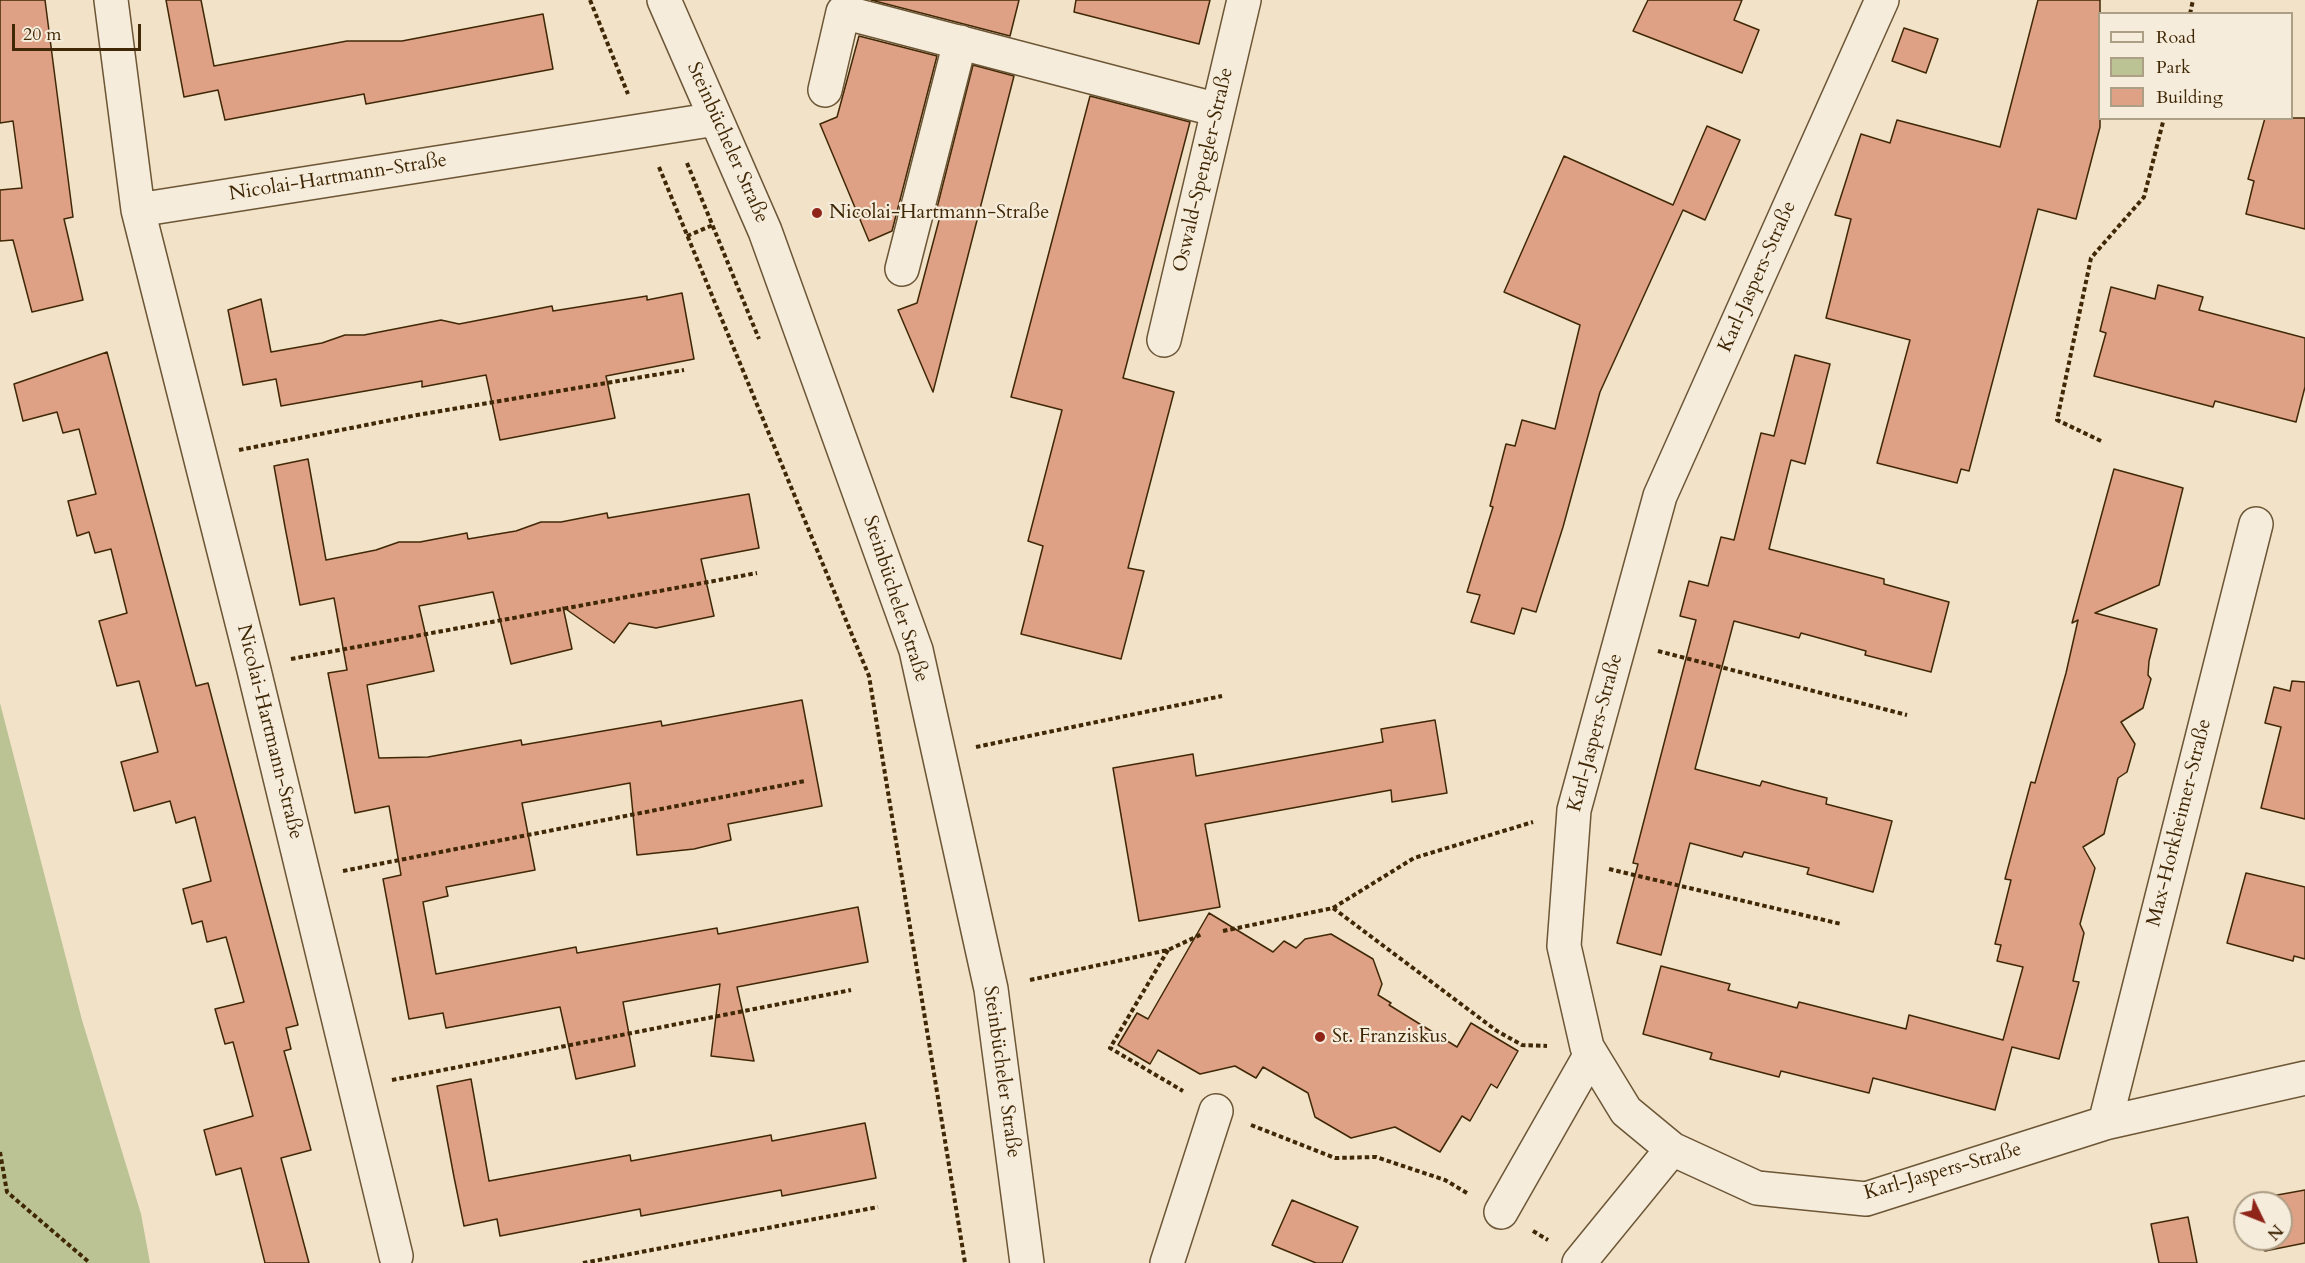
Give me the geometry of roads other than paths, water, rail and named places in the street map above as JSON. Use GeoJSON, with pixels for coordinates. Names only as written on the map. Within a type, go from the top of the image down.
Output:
{"type":"FeatureCollection","features":[{"type":"Feature","properties":{"kind":"street","name":"Nicolai-Hartmann-Straße"},"geometry":{"type":"LineString","coordinates":[[111,0],[138,210],[253,666],[396,1256]]}},
{"type":"Feature","properties":{"kind":"street","name":"Steinbücheler Straße"},"geometry":{"type":"LineString","coordinates":[[664,0],[765,231],[916,650],[991,989],[1027,1263]]}},
{"type":"Feature","properties":{"kind":"street","name":"Oswald-Spengler-Straße"},"geometry":{"type":"LineString","coordinates":[[1164,340],[1244,0]]}},
{"type":"Feature","properties":{"kind":"street","name":"Karl-Jaspers-Straße"},"geometry":{"type":"LineString","coordinates":[[1882,0],[1660,496],[1574,810],[1564,946],[1587,1047],[1626,1111],[1672,1149],[1757,1188],[1866,1199],[2105,1123],[2305,1078]]}},
{"type":"Feature","properties":{"kind":"street"},"geometry":{"type":"LineString","coordinates":[[825,90],[843,12],[1218,110]]}},
{"type":"Feature","properties":{"kind":"street"},"geometry":{"type":"LineString","coordinates":[[902,269],[960,42]]}},
{"type":"Feature","properties":{"kind":"street","name":"Nicolai-Hartmann-Straße"},"geometry":{"type":"LineString","coordinates":[[138,210],[716,119]]}},
{"type":"Feature","properties":{"kind":"street","name":"Max-Horkheimer-Straße"},"geometry":{"type":"LineString","coordinates":[[2105,1123],[2256,524]]}},
{"type":"Feature","properties":{"kind":"street"},"geometry":{"type":"LineString","coordinates":[[1501,1212],[1591,1054]]}},
{"type":"Feature","properties":{"kind":"street"},"geometry":{"type":"LineString","coordinates":[[1167,1263],[1216,1111]]}},
{"type":"Feature","properties":{"kind":"street"},"geometry":{"type":"LineString","coordinates":[[1568,1254],[1672,1149]]}},
{"type":"Feature","properties":{"kind":"place","name":"Nicolai-Hartmann-Straße"},"geometry":{"type":"Point","coordinates":[817,213]}},
{"type":"Feature","properties":{"kind":"place","name":"St. Franziskus"},"geometry":{"type":"Point","coordinates":[1320,1037]}}]}
